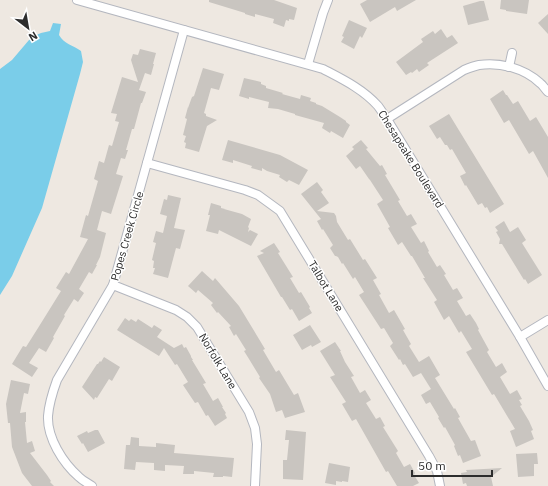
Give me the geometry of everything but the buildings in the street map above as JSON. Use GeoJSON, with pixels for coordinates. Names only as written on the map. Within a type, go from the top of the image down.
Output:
{"type":"FeatureCollection","features":[{"type":"Feature","properties":{"kind":"street","name":"Chesapeake Boulevard"},"geometry":{"type":"LineString","coordinates":[[77,0],[308,64],[323,69],[353,84],[366,94],[378,106],[387,119],[520,337],[548,386]]}},
{"type":"Feature","properties":{"kind":"street"},"geometry":{"type":"LineString","coordinates":[[308,64],[328,0]]}},
{"type":"Feature","properties":{"kind":"street","name":"Popes Creek Circle"},"geometry":{"type":"LineString","coordinates":[[92,486],[80,478],[66,464],[56,449],[51,434],[48,417],[51,396],[56,380],[113,285],[184,30]]}},
{"type":"Feature","properties":{"kind":"street"},"geometry":{"type":"LineString","coordinates":[[509,67],[512,53]]}},
{"type":"Feature","properties":{"kind":"street"},"geometry":{"type":"LineString","coordinates":[[387,119],[464,70],[478,66],[493,64],[514,68],[528,74],[540,82],[548,92]]}},
{"type":"Feature","properties":{"kind":"street","name":"Talbot Lane"},"geometry":{"type":"LineString","coordinates":[[147,163],[258,195],[280,211],[429,456],[437,471],[440,486]]}},
{"type":"Feature","properties":{"kind":"street","name":"Norfolk Lane"},"geometry":{"type":"LineString","coordinates":[[113,285],[176,310],[187,317],[197,327],[249,412],[255,428],[257,444],[255,486]]}},
{"type":"Feature","properties":{"kind":"street"},"geometry":{"type":"LineString","coordinates":[[520,337],[548,320]]}},
{"type":"Feature","properties":{"kind":"water"},"geometry":{"type":"Polygon","coordinates":[[[53,23],[61,24],[59,35],[66,42],[81,51],[83,62],[42,208],[12,276],[0,295],[0,69],[12,60],[34,36],[50,31],[53,23]]]}}]}
